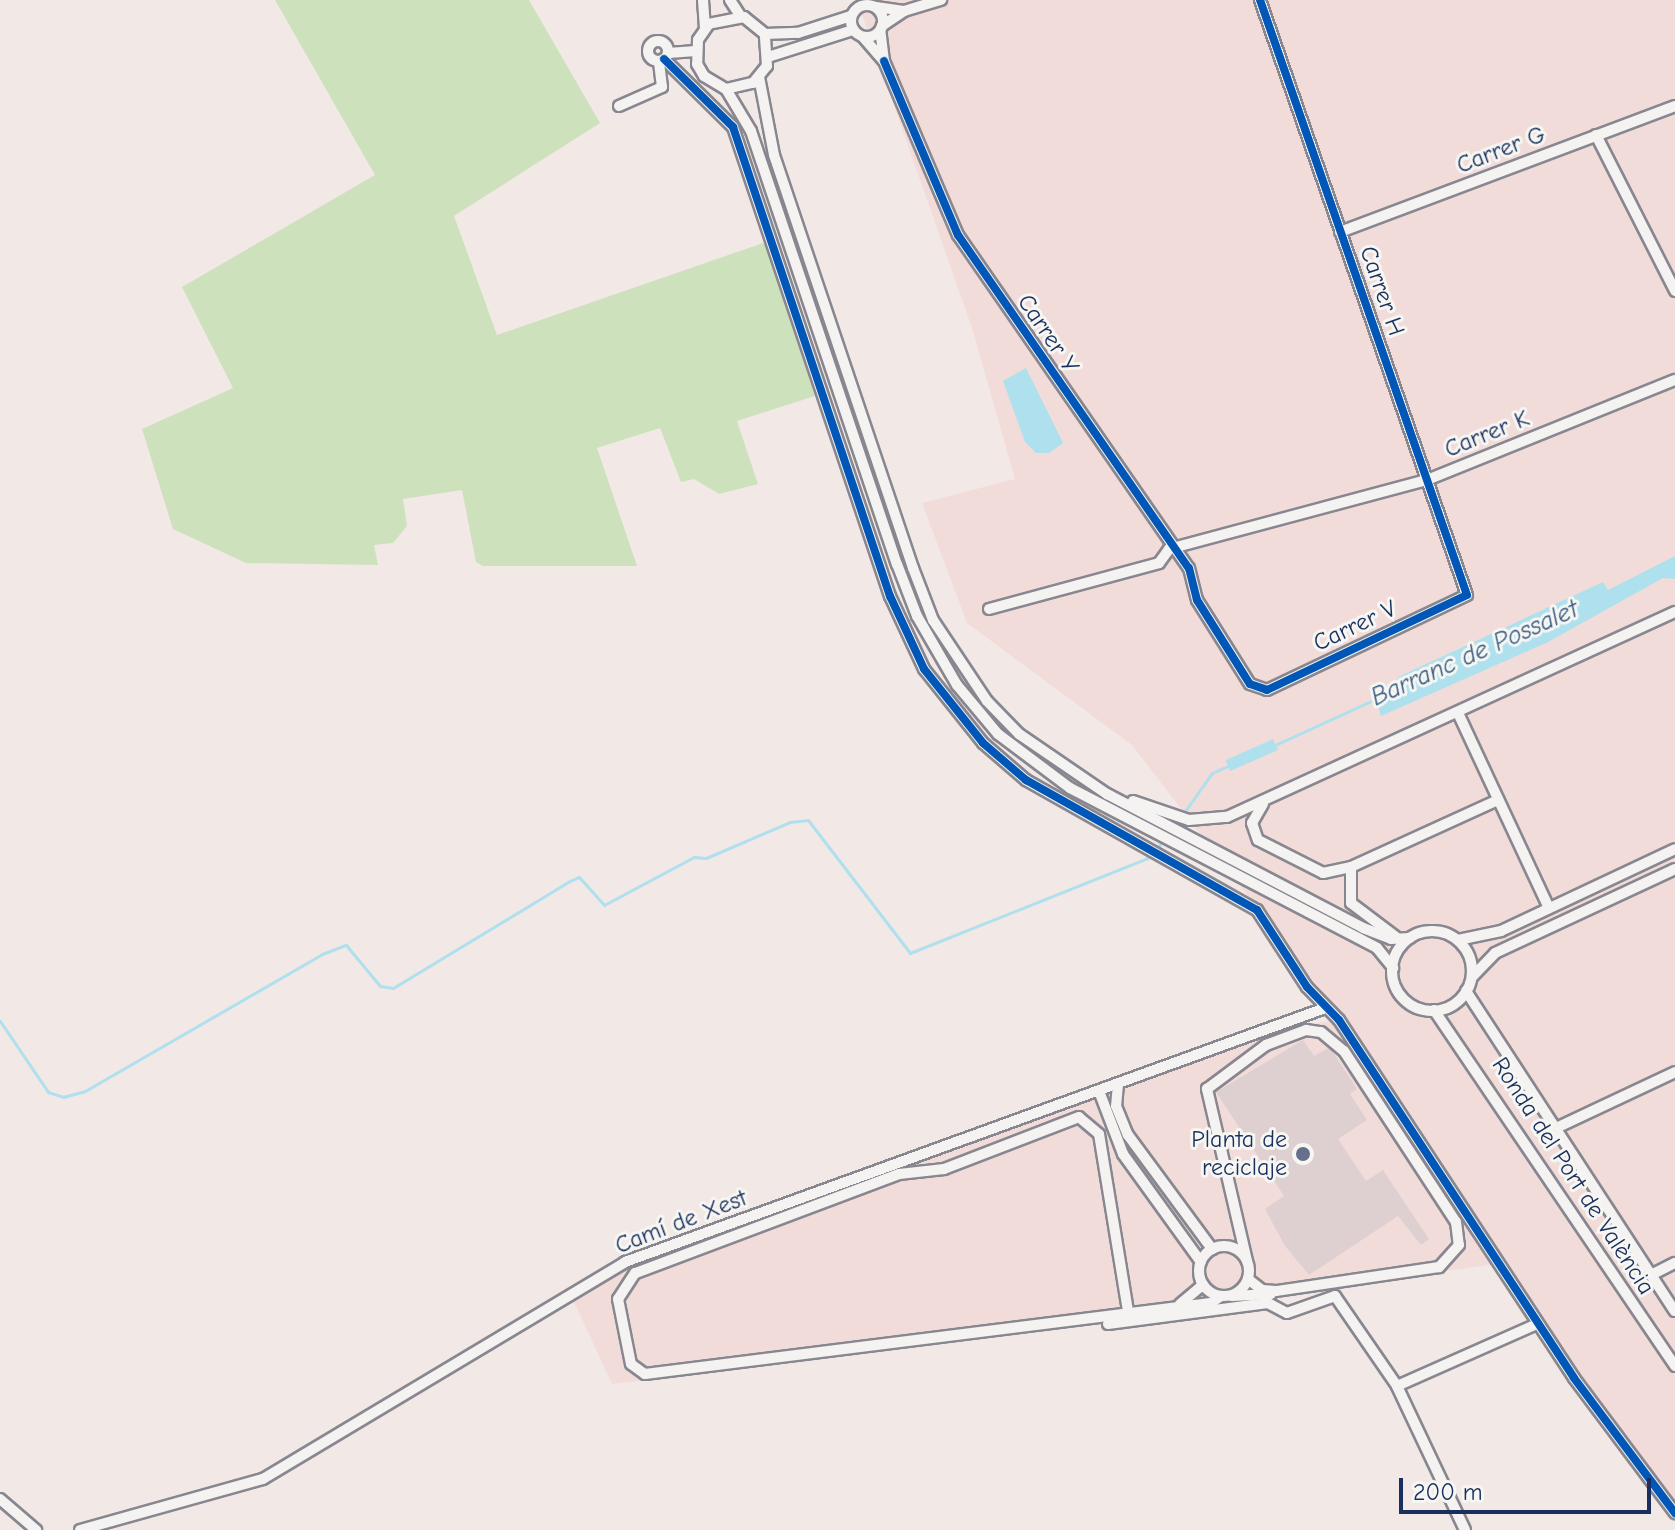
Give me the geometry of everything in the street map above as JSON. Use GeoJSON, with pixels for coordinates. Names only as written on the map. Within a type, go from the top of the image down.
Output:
{"type":"FeatureCollection","features":[{"type":"Feature","properties":{"kind":"street"},"geometry":{"type":"LineString","coordinates":[[703,0],[705,28],[696,51],[704,76],[726,89],[751,131],[907,590],[957,685],[998,734],[1070,788],[1377,948],[1393,968],[1404,999],[1434,1010],[1455,1004],[1472,978],[1495,953],[1675,869]]}},
{"type":"Feature","properties":{"kind":"street"},"geometry":{"type":"LineString","coordinates":[[730,0],[741,17],[765,34],[798,33],[853,9],[873,4],[904,11]]}},
{"type":"Feature","properties":{"kind":"street"},"geometry":{"type":"LineString","coordinates":[[768,57],[881,28],[904,11],[941,0]]}},
{"type":"Feature","properties":{"kind":"street","name":"Carrer H"},"geometry":{"type":"LineString","coordinates":[[1260,0],[1467,595]]}},
{"type":"Feature","properties":{"kind":"street","name":"Carrer Y"},"geometry":{"type":"LineString","coordinates":[[873,4],[881,28],[884,61],[958,235],[1169,549],[1189,568],[1197,600],[1250,684],[1260,690]]}},
{"type":"Feature","properties":{"kind":"street"},"geometry":{"type":"LineString","coordinates":[[853,9],[858,34]]}},
{"type":"Feature","properties":{"kind":"street"},"geometry":{"type":"LineString","coordinates":[[705,28],[727,16],[741,17]]}},
{"type":"Feature","properties":{"kind":"street"},"geometry":{"type":"LineString","coordinates":[[765,34],[768,57],[759,77],[774,155],[913,568],[956,658],[1019,734],[1067,770],[1363,928],[1404,938],[1438,931],[1458,940],[1468,953],[1472,978]]}},
{"type":"Feature","properties":{"kind":"street","name":"Carrer Y"},"geometry":{"type":"LineString","coordinates":[[858,34],[884,61]]}},
{"type":"Feature","properties":{"kind":"street"},"geometry":{"type":"LineString","coordinates":[[663,58],[696,51]]}},
{"type":"Feature","properties":{"kind":"street"},"geometry":{"type":"LineString","coordinates":[[619,106],[662,87],[663,58]]}},
{"type":"Feature","properties":{"kind":"street"},"geometry":{"type":"LineString","coordinates":[[663,58],[733,127],[890,596],[924,669],[983,743],[1026,780],[1257,910],[1325,1008],[1339,1020],[1537,1324],[1675,1513]]}},
{"type":"Feature","properties":{"kind":"street"},"geometry":{"type":"LineString","coordinates":[[726,89],[759,77]]}},
{"type":"Feature","properties":{"kind":"street","name":"Carrer G"},"geometry":{"type":"LineString","coordinates":[[1340,232],[1675,106]]}},
{"type":"Feature","properties":{"kind":"street"},"geometry":{"type":"LineString","coordinates":[[1596,135],[1675,291]]}},
{"type":"Feature","properties":{"kind":"street","name":"Carrer K"},"geometry":{"type":"LineString","coordinates":[[989,609],[1159,563],[1169,549],[1427,480],[1675,380]]}},
{"type":"Feature","properties":{"kind":"street","name":"Carrer V"},"geometry":{"type":"LineString","coordinates":[[1260,690],[1467,595]]}},
{"type":"Feature","properties":{"kind":"street"},"geometry":{"type":"LineString","coordinates":[[956,658],[1029,735],[1129,799],[1165,815],[1200,821],[1264,802],[1675,612]]}},
{"type":"Feature","properties":{"kind":"street"},"geometry":{"type":"LineString","coordinates":[[1458,713],[1549,908]]}},
{"type":"Feature","properties":{"kind":"street"},"geometry":{"type":"LineString","coordinates":[[1264,802],[1252,823],[1266,848],[1323,873],[1351,867],[1498,800]]}},
{"type":"Feature","properties":{"kind":"street"},"geometry":{"type":"LineString","coordinates":[[1458,940],[1501,931],[1675,849]]}},
{"type":"Feature","properties":{"kind":"street"},"geometry":{"type":"LineString","coordinates":[[1351,867],[1351,903],[1404,938]]}},
{"type":"Feature","properties":{"kind":"street"},"geometry":{"type":"LineString","coordinates":[[1393,968],[1404,938]]}},
{"type":"Feature","properties":{"kind":"street","name":"Ronda del Port de València"},"geometry":{"type":"LineString","coordinates":[[1466,991],[1675,1311]]}},
{"type":"Feature","properties":{"kind":"street","name":"Camí de Xest"},"geometry":{"type":"LineString","coordinates":[[80,1530],[263,1479],[625,1262],[1325,1008]]}},
{"type":"Feature","properties":{"kind":"street","name":"Ronda del Port de València"},"geometry":{"type":"LineString","coordinates":[[1434,1010],[1675,1366]]}},
{"type":"Feature","properties":{"kind":"street"},"geometry":{"type":"LineString","coordinates":[[1128,1311],[1099,1134],[1079,1117],[944,1169],[899,1174],[635,1273],[623,1284],[618,1299],[631,1364],[645,1374],[1128,1311],[1226,1296],[1276,1291],[1439,1267],[1459,1245],[1456,1222],[1344,1051],[1321,1032],[1306,1030],[1266,1045],[1207,1089],[1247,1261],[1248,1279],[1262,1290],[1276,1291]]}},
{"type":"Feature","properties":{"kind":"street"},"geometry":{"type":"LineString","coordinates":[[1554,1129],[1675,1072]]}},
{"type":"Feature","properties":{"kind":"street"},"geometry":{"type":"LineString","coordinates":[[1118,1084],[1116,1106],[1128,1135],[1212,1249]]}},
{"type":"Feature","properties":{"kind":"street"},"geometry":{"type":"LineString","coordinates":[[1099,1091],[1123,1154],[1201,1262],[1203,1285]]}},
{"type":"Feature","properties":{"kind":"street"},"geometry":{"type":"LineString","coordinates":[[1201,1262],[1212,1249],[1224,1246],[1238,1230]]}},
{"type":"Feature","properties":{"kind":"street"},"geometry":{"type":"LineString","coordinates":[[1224,1246],[1247,1261]]}},
{"type":"Feature","properties":{"kind":"street"},"geometry":{"type":"LineString","coordinates":[[1651,1275],[1675,1263]]}},
{"type":"Feature","properties":{"kind":"street"},"geometry":{"type":"LineString","coordinates":[[1226,1296],[1248,1279]]}},
{"type":"Feature","properties":{"kind":"street"},"geometry":{"type":"LineString","coordinates":[[1203,1285],[1226,1296]]}},
{"type":"Feature","properties":{"kind":"street"},"geometry":{"type":"LineString","coordinates":[[1179,1304],[1203,1285]]}},
{"type":"Feature","properties":{"kind":"street"},"geometry":{"type":"LineString","coordinates":[[1108,1324],[1268,1303],[1287,1313],[1335,1296],[1397,1386],[1465,1530]]}},
{"type":"Feature","properties":{"kind":"street"},"geometry":{"type":"LineString","coordinates":[[1397,1386],[1537,1324]]}},
{"type":"Feature","properties":{"kind":"street"},"geometry":{"type":"LineString","coordinates":[[0,1499],[36,1530]]}},
{"type":"Feature","properties":{"kind":"shaded area"},"geometry":{"type":"Polygon","coordinates":[[[857,0],[1675,0],[1675,1501],[1563,1351],[1341,1017],[1132,745],[967,623],[922,503],[1015,479],[972,328],[857,0]]]}},
{"type":"Feature","properties":{"kind":"shaded area"},"geometry":{"type":"Polygon","coordinates":[[[1335,1021],[1495,1264],[910,1348],[612,1384],[573,1300],[618,1272],[1288,1026],[1335,1021]]]}},
{"type":"Feature","properties":{"kind":"green space"},"geometry":{"type":"Polygon","coordinates":[[[275,0],[529,0],[600,123],[454,216],[497,335],[766,242],[815,396],[737,421],[758,484],[719,494],[694,479],[681,482],[660,428],[597,448],[637,566],[483,566],[476,562],[462,490],[403,499],[407,526],[393,543],[374,545],[378,565],[246,563],[173,529],[142,429],[233,388],[182,287],[375,175],[275,0]]]}},
{"type":"Feature","properties":{"kind":"water"},"geometry":{"type":"Polygon","coordinates":[[[1026,368],[1063,443],[1049,453],[1036,453],[1025,442],[1003,381],[1026,368]]]}},
{"type":"Feature","properties":{"kind":"water"},"geometry":{"type":"Polygon","coordinates":[[[1675,556],[1675,579],[1663,578],[1548,642],[1381,716],[1375,696],[1394,688],[1398,677],[1603,582],[1608,590],[1675,556]]]}},
{"type":"Feature","properties":{"kind":"water"},"geometry":{"type":"Polygon","coordinates":[[[1273,739],[1278,750],[1230,771],[1225,760],[1273,739]]]}},
{"type":"Feature","properties":{"kind":"building","name":"Planta de reciclaje"},"geometry":{"type":"Polygon","coordinates":[[[1303,1040],[1314,1056],[1328,1048],[1333,1052],[1357,1089],[1350,1094],[1367,1120],[1338,1139],[1366,1181],[1383,1170],[1429,1239],[1421,1245],[1398,1216],[1309,1275],[1285,1246],[1265,1209],[1284,1196],[1216,1092],[1303,1040]]]}},
{"type":"Feature","properties":{"kind":"waterway","name":"Barranc de Possalet"},"geometry":{"type":"LineString","coordinates":[[1275,745],[1380,697]]}},
{"type":"Feature","properties":{"kind":"waterway"},"geometry":{"type":"LineString","coordinates":[[1183,814],[1212,773],[1228,766]]}},
{"type":"Feature","properties":{"kind":"waterway"},"geometry":{"type":"LineString","coordinates":[[0,1021],[48,1092],[63,1097],[85,1091],[322,954],[346,945],[380,986],[393,988],[579,877],[604,905],[694,857],[706,858],[790,822],[808,820],[910,953],[1152,856]]}},
{"type":"Feature","properties":{"kind":"waterway"},"geometry":{"type":"LineString","coordinates":[[1156,850],[1178,820]]}},
{"type":"Feature","properties":{"kind":"cycle path"},"geometry":{"type":"LineString","coordinates":[[884,61],[958,235],[1189,568],[1197,600],[1250,684],[1267,690],[1467,595],[1260,0]]}},
{"type":"Feature","properties":{"kind":"cycle path"},"geometry":{"type":"LineString","coordinates":[[664,59],[733,127],[890,596],[924,669],[983,743],[1026,780],[1257,910],[1307,987],[1339,1020],[1574,1378],[1675,1513]]}},
{"type":"Feature","properties":{"kind":"place","name":"Planta de reciclaje"},"geometry":{"type":"Point","coordinates":[1303,1154]}}]}
